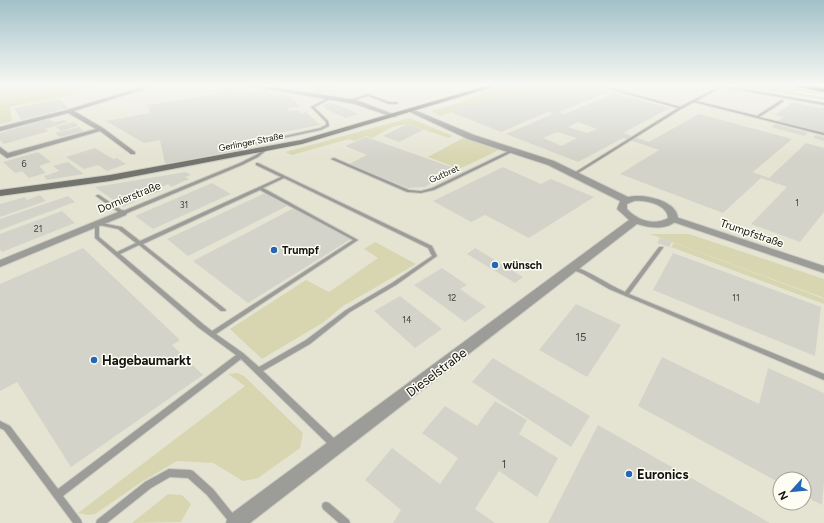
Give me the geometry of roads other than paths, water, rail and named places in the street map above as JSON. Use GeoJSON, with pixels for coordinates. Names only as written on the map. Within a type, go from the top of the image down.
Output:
{"type":"FeatureCollection","features":[{"type":"Feature","properties":{"kind":"main road","name":"Gerlinger Straße"},"geometry":{"type":"LineString","coordinates":[[0,193],[110,178],[266,149],[317,138],[420,108]]}},
{"type":"Feature","properties":{"kind":"street"},"geometry":{"type":"LineString","coordinates":[[0,129],[78,108]]}},
{"type":"Feature","properties":{"kind":"street"},"geometry":{"type":"LineString","coordinates":[[371,108],[395,116]]}},
{"type":"Feature","properties":{"kind":"street"},"geometry":{"type":"LineString","coordinates":[[69,111],[101,129],[132,153]]}},
{"type":"Feature","properties":{"kind":"street"},"geometry":{"type":"LineString","coordinates":[[412,111],[471,136],[551,163],[626,200],[640,198],[657,202],[670,210],[673,215],[673,219],[662,224],[645,223],[636,220],[630,217],[622,209],[623,203],[626,200]]}},
{"type":"Feature","properties":{"kind":"street"},"geometry":{"type":"LineString","coordinates":[[0,149],[7,156],[101,129]]}},
{"type":"Feature","properties":{"kind":"street","name":"Dornierstraße"},"geometry":{"type":"LineString","coordinates":[[0,264],[123,213]]}},
{"type":"Feature","properties":{"kind":"street","name":"Trumpfstraße"},"geometry":{"type":"LineString","coordinates":[[673,219],[824,270]]}},
{"type":"Feature","properties":{"kind":"street","name":"Dieselstraße"},"geometry":{"type":"LineString","coordinates":[[235,523],[636,220]]}},
{"type":"Feature","properties":{"kind":"lane"},"geometry":{"type":"LineString","coordinates":[[251,144],[326,127],[328,125],[327,122],[313,108]]}},
{"type":"Feature","properties":{"kind":"lane"},"geometry":{"type":"LineString","coordinates":[[575,174],[679,108]]}},
{"type":"Feature","properties":{"kind":"lane"},"geometry":{"type":"LineString","coordinates":[[725,108],[824,134]]}},
{"type":"Feature","properties":{"kind":"lane"},"geometry":{"type":"LineString","coordinates":[[758,116],[770,108]]}},
{"type":"Feature","properties":{"kind":"lane","name":"Dornierstraße"},"geometry":{"type":"LineString","coordinates":[[123,213],[241,164],[258,156],[266,149]]}},
{"type":"Feature","properties":{"kind":"lane","name":"Gutbret"},"geometry":{"type":"LineString","coordinates":[[333,160],[408,191],[421,192],[433,189],[514,150]]}},
{"type":"Feature","properties":{"kind":"lane"},"geometry":{"type":"LineString","coordinates":[[257,164],[430,247],[435,256],[394,284],[348,311],[308,342],[258,371]]}},
{"type":"Feature","properties":{"kind":"lane"},"geometry":{"type":"LineString","coordinates":[[116,254],[284,177]]}},
{"type":"Feature","properties":{"kind":"lane"},"geometry":{"type":"LineString","coordinates":[[212,334],[356,240],[260,188]]}},
{"type":"Feature","properties":{"kind":"lane"},"geometry":{"type":"LineString","coordinates":[[98,196],[123,213]]}},
{"type":"Feature","properties":{"kind":"lane"},"geometry":{"type":"LineString","coordinates":[[224,310],[120,228],[97,223],[97,238],[200,326],[241,355],[336,446]]}},
{"type":"Feature","properties":{"kind":"lane"},"geometry":{"type":"LineString","coordinates":[[626,294],[661,248]]}},
{"type":"Feature","properties":{"kind":"lane"},"geometry":{"type":"LineString","coordinates":[[573,268],[626,294],[824,377]]}},
{"type":"Feature","properties":{"kind":"lane"},"geometry":{"type":"LineString","coordinates":[[57,495],[241,355]]}},
{"type":"Feature","properties":{"kind":"lane"},"geometry":{"type":"LineString","coordinates":[[0,424],[7,428],[78,523]]}},
{"type":"Feature","properties":{"kind":"lane"},"geometry":{"type":"LineString","coordinates":[[100,523],[148,486],[169,473],[190,474],[210,492],[235,523]]}},
{"type":"Feature","properties":{"kind":"lane"},"geometry":{"type":"LineString","coordinates":[[326,506],[346,523]]}},
{"type":"Feature","properties":{"kind":"place","name":"Trumpf"},"geometry":{"type":"Point","coordinates":[274,250]}},
{"type":"Feature","properties":{"kind":"place","name":"wünsch"},"geometry":{"type":"Point","coordinates":[495,265]}},
{"type":"Feature","properties":{"kind":"place","name":"Hagebaumarkt"},"geometry":{"type":"Point","coordinates":[94,360]}},
{"type":"Feature","properties":{"kind":"place","name":"Euronics"},"geometry":{"type":"Point","coordinates":[629,474]}}]}
